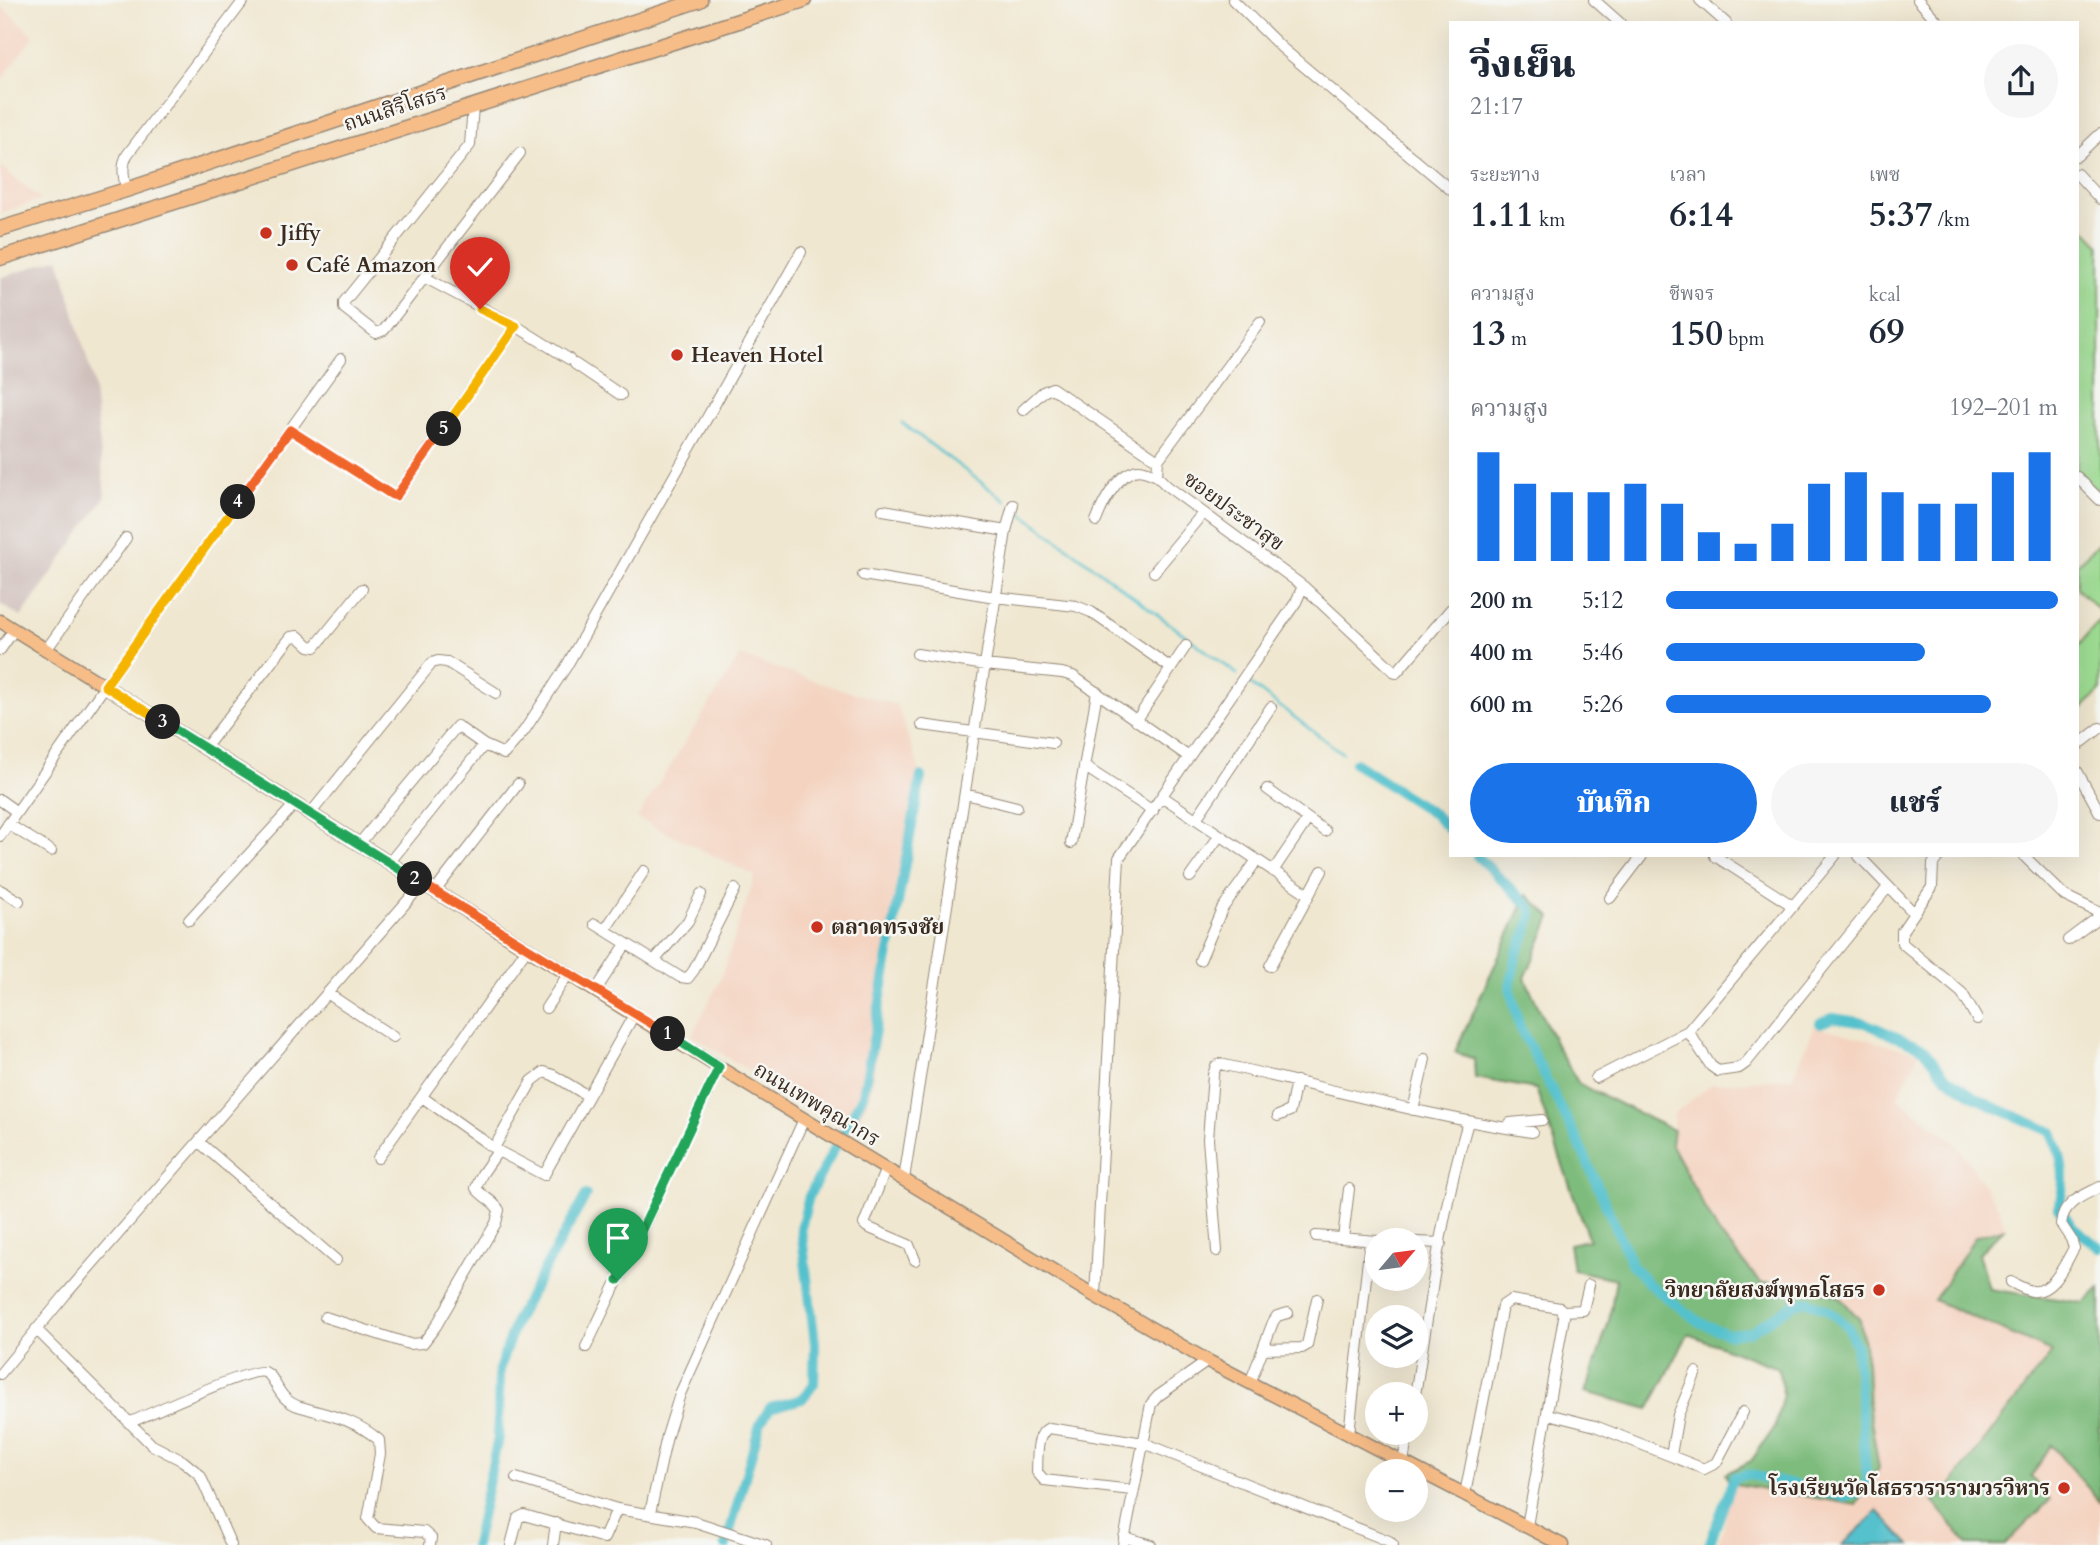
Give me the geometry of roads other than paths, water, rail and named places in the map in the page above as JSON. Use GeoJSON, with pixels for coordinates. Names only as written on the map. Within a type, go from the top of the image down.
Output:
{"type":"FeatureCollection","features":[{"type":"Feature","properties":{"kind":"highway","name":"ถนนสิริโสธร"},"geometry":{"type":"LineString","coordinates":[[0,229],[126,190],[700,0]]}},
{"type":"Feature","properties":{"kind":"highway","name":"ถนนสิริโสธร"},"geometry":{"type":"LineString","coordinates":[[0,258],[804,0]]}},
{"type":"Feature","properties":{"kind":"main road","name":"ถนนเทพคุณากร"},"geometry":{"type":"LineString","coordinates":[[0,621],[719,1067],[1095,1296],[1208,1361],[1397,1459]]}},
{"type":"Feature","properties":{"kind":"main road","name":"ถนนเทพคุณากร"},"geometry":{"type":"LineString","coordinates":[[1428,1475],[1562,1545]]}},
{"type":"Feature","properties":{"kind":"street"},"geometry":{"type":"LineString","coordinates":[[126,190],[123,170],[127,155],[244,0]]}},
{"type":"Feature","properties":{"kind":"street"},"geometry":{"type":"LineString","coordinates":[[1233,0],[1282,48],[1449,188]]}},
{"type":"Feature","properties":{"kind":"street"},"geometry":{"type":"LineString","coordinates":[[1594,0],[1618,21]]}},
{"type":"Feature","properties":{"kind":"street"},"geometry":{"type":"LineString","coordinates":[[1700,0],[1724,21]]}},
{"type":"Feature","properties":{"kind":"street"},"geometry":{"type":"LineString","coordinates":[[1925,2],[1938,21]]}},
{"type":"Feature","properties":{"kind":"street"},"geometry":{"type":"LineString","coordinates":[[473,106],[470,145],[344,302],[344,308],[376,333],[380,333],[520,153]]}},
{"type":"Feature","properties":{"kind":"street"},"geometry":{"type":"LineString","coordinates":[[2079,154],[2100,134]]}},
{"type":"Feature","properties":{"kind":"street"},"geometry":{"type":"LineString","coordinates":[[2079,176],[2100,199]]}},
{"type":"Feature","properties":{"kind":"street"},"geometry":{"type":"LineString","coordinates":[[359,844],[457,726],[499,753],[509,751],[566,667],[801,252]]}},
{"type":"Feature","properties":{"kind":"street"},"geometry":{"type":"LineString","coordinates":[[424,277],[516,326],[621,395]]}},
{"type":"Feature","properties":{"kind":"street","name":"ซอยประชาสุข"},"geometry":{"type":"LineString","coordinates":[[1260,322],[1158,460],[1157,476],[1303,586],[1396,673],[1449,611]]}},
{"type":"Feature","properties":{"kind":"street"},"geometry":{"type":"LineString","coordinates":[[290,430],[396,496],[516,326]]}},
{"type":"Feature","properties":{"kind":"street"},"geometry":{"type":"LineString","coordinates":[[0,836],[341,359]]}},
{"type":"Feature","properties":{"kind":"street"},"geometry":{"type":"LineString","coordinates":[[1023,410],[1043,392],[1052,388],[1158,460]]}},
{"type":"Feature","properties":{"kind":"street"},"geometry":{"type":"LineString","coordinates":[[1096,522],[1103,502],[1133,471],[1140,470],[1157,476]]}},
{"type":"Feature","properties":{"kind":"street"},"geometry":{"type":"LineString","coordinates":[[2079,479],[2100,500]]}},
{"type":"Feature","properties":{"kind":"street"},"geometry":{"type":"LineString","coordinates":[[904,1179],[995,597],[1013,505]]}},
{"type":"Feature","properties":{"kind":"street"},"geometry":{"type":"LineString","coordinates":[[883,510],[1006,531]]}},
{"type":"Feature","properties":{"kind":"street"},"geometry":{"type":"LineString","coordinates":[[1154,572],[1203,513]]}},
{"type":"Feature","properties":{"kind":"street"},"geometry":{"type":"LineString","coordinates":[[46,650],[127,538]]}},
{"type":"Feature","properties":{"kind":"street"},"geometry":{"type":"LineString","coordinates":[[863,575],[995,597],[1076,606],[1171,668]]}},
{"type":"Feature","properties":{"kind":"street"},"geometry":{"type":"LineString","coordinates":[[1095,1296],[1117,867],[1125,848],[1296,602],[1303,586]]}},
{"type":"Feature","properties":{"kind":"street"},"geometry":{"type":"LineString","coordinates":[[205,748],[291,637],[298,636],[309,646],[315,647],[362,589]]}},
{"type":"Feature","properties":{"kind":"street"},"geometry":{"type":"LineString","coordinates":[[0,650],[14,630]]}},
{"type":"Feature","properties":{"kind":"street"},"geometry":{"type":"LineString","coordinates":[[1136,721],[1186,646]]}},
{"type":"Feature","properties":{"kind":"street"},"geometry":{"type":"LineString","coordinates":[[917,654],[1073,676],[1189,757]]}},
{"type":"Feature","properties":{"kind":"street"},"geometry":{"type":"LineString","coordinates":[[310,814],[432,663],[447,662],[496,693]]}},
{"type":"Feature","properties":{"kind":"street"},"geometry":{"type":"LineString","coordinates":[[1071,843],[1097,692]]}},
{"type":"Feature","properties":{"kind":"street"},"geometry":{"type":"LineString","coordinates":[[1196,819],[1271,707]]}},
{"type":"Feature","properties":{"kind":"street"},"geometry":{"type":"LineString","coordinates":[[922,725],[1054,743]]}},
{"type":"Feature","properties":{"kind":"street"},"geometry":{"type":"LineString","coordinates":[[2079,744],[2100,728]]}},
{"type":"Feature","properties":{"kind":"street"},"geometry":{"type":"LineString","coordinates":[[389,863],[484,745]]}},
{"type":"Feature","properties":{"kind":"street"},"geometry":{"type":"LineString","coordinates":[[1085,767],[1153,811]]}},
{"type":"Feature","properties":{"kind":"street"},"geometry":{"type":"LineString","coordinates":[[2079,775],[2100,813]]}},
{"type":"Feature","properties":{"kind":"street"},"geometry":{"type":"LineString","coordinates":[[435,891],[518,784]]}},
{"type":"Feature","properties":{"kind":"street"},"geometry":{"type":"LineString","coordinates":[[1268,789],[1325,831]]}},
{"type":"Feature","properties":{"kind":"street"},"geometry":{"type":"LineString","coordinates":[[965,794],[1017,807]]}},
{"type":"Feature","properties":{"kind":"street"},"geometry":{"type":"LineString","coordinates":[[1163,797],[1308,894]]}},
{"type":"Feature","properties":{"kind":"street"},"geometry":{"type":"LineString","coordinates":[[0,800],[16,812]]}},
{"type":"Feature","properties":{"kind":"street"},"geometry":{"type":"LineString","coordinates":[[189,920],[295,804]]}},
{"type":"Feature","properties":{"kind":"street"},"geometry":{"type":"LineString","coordinates":[[1273,870],[1308,819]]}},
{"type":"Feature","properties":{"kind":"street"},"geometry":{"type":"LineString","coordinates":[[8,824],[51,851]]}},
{"type":"Feature","properties":{"kind":"street"},"geometry":{"type":"LineString","coordinates":[[1190,877],[1220,835]]}},
{"type":"Feature","properties":{"kind":"street"},"geometry":{"type":"LineString","coordinates":[[1610,898],[1641,857]]}},
{"type":"Feature","properties":{"kind":"street"},"geometry":{"type":"LineString","coordinates":[[1717,857],[1793,906]]}},
{"type":"Feature","properties":{"kind":"street"},"geometry":{"type":"LineString","coordinates":[[1596,1078],[1688,1031],[1834,857]]}},
{"type":"Feature","properties":{"kind":"street"},"geometry":{"type":"LineString","coordinates":[[1860,857],[1911,910]]}},
{"type":"Feature","properties":{"kind":"street"},"geometry":{"type":"LineString","coordinates":[[1938,857],[1933,864],[1932,887],[1900,937],[1902,943],[1962,993],[1977,1019]]}},
{"type":"Feature","properties":{"kind":"street"},"geometry":{"type":"LineString","coordinates":[[2025,857],[2065,896],[2100,914],[2068,940]]}},
{"type":"Feature","properties":{"kind":"street"},"geometry":{"type":"LineString","coordinates":[[1200,960],[1222,909],[1257,860]]}},
{"type":"Feature","properties":{"kind":"street"},"geometry":{"type":"LineString","coordinates":[[605,930],[644,871]]}},
{"type":"Feature","properties":{"kind":"street"},"geometry":{"type":"LineString","coordinates":[[1270,966],[1322,871]]}},
{"type":"Feature","properties":{"kind":"street"},"geometry":{"type":"LineString","coordinates":[[2,1372],[36,1329],[423,883]]}},
{"type":"Feature","properties":{"kind":"street"},"geometry":{"type":"LineString","coordinates":[[1688,1031],[1711,1066],[1718,1071],[1739,1068],[1746,1063],[1888,887]]}},
{"type":"Feature","properties":{"kind":"street"},"geometry":{"type":"LineString","coordinates":[[594,924],[680,977],[688,978],[735,889]]}},
{"type":"Feature","properties":{"kind":"street"},"geometry":{"type":"LineString","coordinates":[[0,890],[19,901]]}},
{"type":"Feature","properties":{"kind":"street"},"geometry":{"type":"LineString","coordinates":[[654,961],[688,921],[701,894]]}},
{"type":"Feature","properties":{"kind":"street"},"geometry":{"type":"LineString","coordinates":[[596,990],[626,944]]}},
{"type":"Feature","properties":{"kind":"street"},"geometry":{"type":"LineString","coordinates":[[378,1158],[528,947]]}},
{"type":"Feature","properties":{"kind":"street"},"geometry":{"type":"LineString","coordinates":[[546,1008],[569,973]]}},
{"type":"Feature","properties":{"kind":"street"},"geometry":{"type":"LineString","coordinates":[[327,993],[393,1037]]}},
{"type":"Feature","properties":{"kind":"street"},"geometry":{"type":"LineString","coordinates":[[422,1097],[496,1149],[544,1175],[635,1013]]}},
{"type":"Feature","properties":{"kind":"street"},"geometry":{"type":"LineString","coordinates":[[1413,1110],[1425,1059]]}},
{"type":"Feature","properties":{"kind":"street"},"geometry":{"type":"LineString","coordinates":[[1217,1251],[1208,1139],[1214,1068],[1220,1064],[1468,1122],[1532,1132]]}},
{"type":"Feature","properties":{"kind":"street"},"geometry":{"type":"LineString","coordinates":[[586,1347],[719,1067]]}},
{"type":"Feature","properties":{"kind":"street"},"geometry":{"type":"LineString","coordinates":[[325,1317],[409,1343],[423,1343],[466,1277],[499,1215],[496,1205],[476,1188],[533,1081],[544,1072],[553,1074],[587,1096]]}},
{"type":"Feature","properties":{"kind":"street"},"geometry":{"type":"LineString","coordinates":[[1278,1116],[1290,1111],[1296,1081]]}},
{"type":"Feature","properties":{"kind":"street"},"geometry":{"type":"LineString","coordinates":[[650,1514],[667,1436],[680,1394],[804,1119]]}},
{"type":"Feature","properties":{"kind":"street"},"geometry":{"type":"LineString","coordinates":[[1507,1128],[1510,1124],[1542,1120]]}},
{"type":"Feature","properties":{"kind":"street"},"geometry":{"type":"LineString","coordinates":[[1417,1382],[1455,1164],[1468,1122]]}},
{"type":"Feature","properties":{"kind":"street"},"geometry":{"type":"LineString","coordinates":[[199,1142],[336,1260]]}},
{"type":"Feature","properties":{"kind":"street"},"geometry":{"type":"LineString","coordinates":[[886,1168],[864,1224],[909,1245],[915,1260]]}},
{"type":"Feature","properties":{"kind":"street"},"geometry":{"type":"LineString","coordinates":[[2011,1282],[2034,1291],[2045,1288],[2057,1277],[2074,1248],[2061,1224],[2064,1213],[2074,1200],[2100,1187]]}},
{"type":"Feature","properties":{"kind":"street"},"geometry":{"type":"LineString","coordinates":[[1343,1238],[1349,1189]]}},
{"type":"Feature","properties":{"kind":"street"},"geometry":{"type":"LineString","coordinates":[[1316,1236],[1365,1240]]}},
{"type":"Feature","properties":{"kind":"street"},"geometry":{"type":"LineString","coordinates":[[1428,1242],[1441,1243]]}},
{"type":"Feature","properties":{"kind":"street"},"geometry":{"type":"LineString","coordinates":[[1465,1494],[1502,1306],[1510,1300],[1560,1308],[1563,1311],[1583,1310],[1589,1285]]}},
{"type":"Feature","properties":{"kind":"street"},"geometry":{"type":"LineString","coordinates":[[1349,1434],[1367,1292]]}},
{"type":"Feature","properties":{"kind":"street"},"geometry":{"type":"LineString","coordinates":[[1264,1349],[1301,1348],[1307,1345],[1317,1299]]}},
{"type":"Feature","properties":{"kind":"street"},"geometry":{"type":"LineString","coordinates":[[1527,1526],[1548,1414],[1563,1311]]}},
{"type":"Feature","properties":{"kind":"street"},"geometry":{"type":"LineString","coordinates":[[1250,1383],[1277,1316],[1288,1313]]}},
{"type":"Feature","properties":{"kind":"street"},"geometry":{"type":"LineString","coordinates":[[36,1329],[152,1445],[183,1461],[200,1475],[231,1545]]}},
{"type":"Feature","properties":{"kind":"street"},"geometry":{"type":"LineString","coordinates":[[1151,1545],[1124,1541],[1132,1490],[1153,1401],[1208,1361]]}},
{"type":"Feature","properties":{"kind":"street"},"geometry":{"type":"LineString","coordinates":[[129,1423],[248,1374],[262,1371],[267,1373],[281,1396],[289,1402],[346,1419],[379,1440],[380,1454],[368,1519],[376,1528],[424,1532],[431,1538],[430,1545]]}},
{"type":"Feature","properties":{"kind":"street"},"geometry":{"type":"LineString","coordinates":[[1671,1455],[1678,1415],[1696,1372]]}},
{"type":"Feature","properties":{"kind":"street"},"geometry":{"type":"LineString","coordinates":[[1548,1414],[1595,1426],[1704,1469],[1716,1463],[1743,1412]]}},
{"type":"Feature","properties":{"kind":"street"},"geometry":{"type":"LineString","coordinates":[[1132,1490],[1044,1480],[1037,1472],[1040,1436],[1043,1431],[1049,1428],[1144,1443],[1389,1541],[1393,1545]]}},
{"type":"Feature","properties":{"kind":"street"},"geometry":{"type":"LineString","coordinates":[[516,1478],[617,1509],[696,1522],[766,1545]]}},
{"type":"Feature","properties":{"kind":"street"},"geometry":{"type":"LineString","coordinates":[[511,1545],[518,1518],[524,1515],[556,1523],[599,1541],[607,1535],[617,1509]]}},
{"type":"Feature","properties":{"kind":"street"},"geometry":{"type":"LineString","coordinates":[[553,1545],[556,1523]]}},
{"type":"Feature","properties":{"kind":"water"},"geometry":{"type":"Polygon","coordinates":[[[1878,1511],[1910,1545],[1842,1545],[1878,1511]]]}},
{"type":"Feature","properties":{"kind":"waterway"},"geometry":{"type":"LineString","coordinates":[[902,423],[1006,501]]}},
{"type":"Feature","properties":{"kind":"waterway"},"geometry":{"type":"LineString","coordinates":[[1019,511],[1237,674]]}},
{"type":"Feature","properties":{"kind":"waterway"},"geometry":{"type":"LineString","coordinates":[[1250,684],[1342,753]]}},
{"type":"Feature","properties":{"kind":"waterway"},"geometry":{"type":"LineString","coordinates":[[1355,763],[1435,815],[1449,829]]}},
{"type":"Feature","properties":{"kind":"waterway"},"geometry":{"type":"LineString","coordinates":[[726,1545],[760,1424],[770,1408],[802,1399],[814,1384],[815,1343],[801,1228],[809,1196],[863,1095],[921,776]]}},
{"type":"Feature","properties":{"kind":"waterway"},"geometry":{"type":"LineString","coordinates":[[1478,857],[1531,908],[1532,915],[1517,953],[1510,987],[1519,1025],[1583,1152],[1632,1265],[1650,1285],[1701,1323],[1728,1334],[1749,1332],[1793,1305],[1808,1301],[1829,1311],[1848,1327],[1856,1346],[1867,1481],[1859,1493],[1844,1497],[1747,1474],[1734,1477],[1709,1545]]}},
{"type":"Feature","properties":{"kind":"waterway"},"geometry":{"type":"LineString","coordinates":[[1820,1023],[1833,1018],[1865,1023],[1924,1049],[1945,1076],[1964,1090],[1989,1105],[2052,1132],[2063,1170],[2059,1208],[2073,1227],[2100,1248]]}},
{"type":"Feature","properties":{"kind":"waterway"},"geometry":{"type":"LineString","coordinates":[[475,1545],[498,1438],[499,1370],[516,1320],[586,1195]]}},
{"type":"Feature","properties":{"kind":"place","name":"Jiffy"},"geometry":{"type":"Point","coordinates":[266,233]}},
{"type":"Feature","properties":{"kind":"place","name":"Café Amazon"},"geometry":{"type":"Point","coordinates":[292,265]}},
{"type":"Feature","properties":{"kind":"place","name":"Heaven Hotel"},"geometry":{"type":"Point","coordinates":[677,355]}},
{"type":"Feature","properties":{"kind":"place","name":"ตลาดทรงชัย"},"geometry":{"type":"Point","coordinates":[817,927]}},
{"type":"Feature","properties":{"kind":"place","name":"วิทยาลัยสงฆ์พุทธโสธร"},"geometry":{"type":"Point","coordinates":[1879,1290]}},
{"type":"Feature","properties":{"kind":"place","name":"โรงเรียนวัดโสธรวรารามวรวิหาร"},"geometry":{"type":"Point","coordinates":[2064,1488]}}]}
